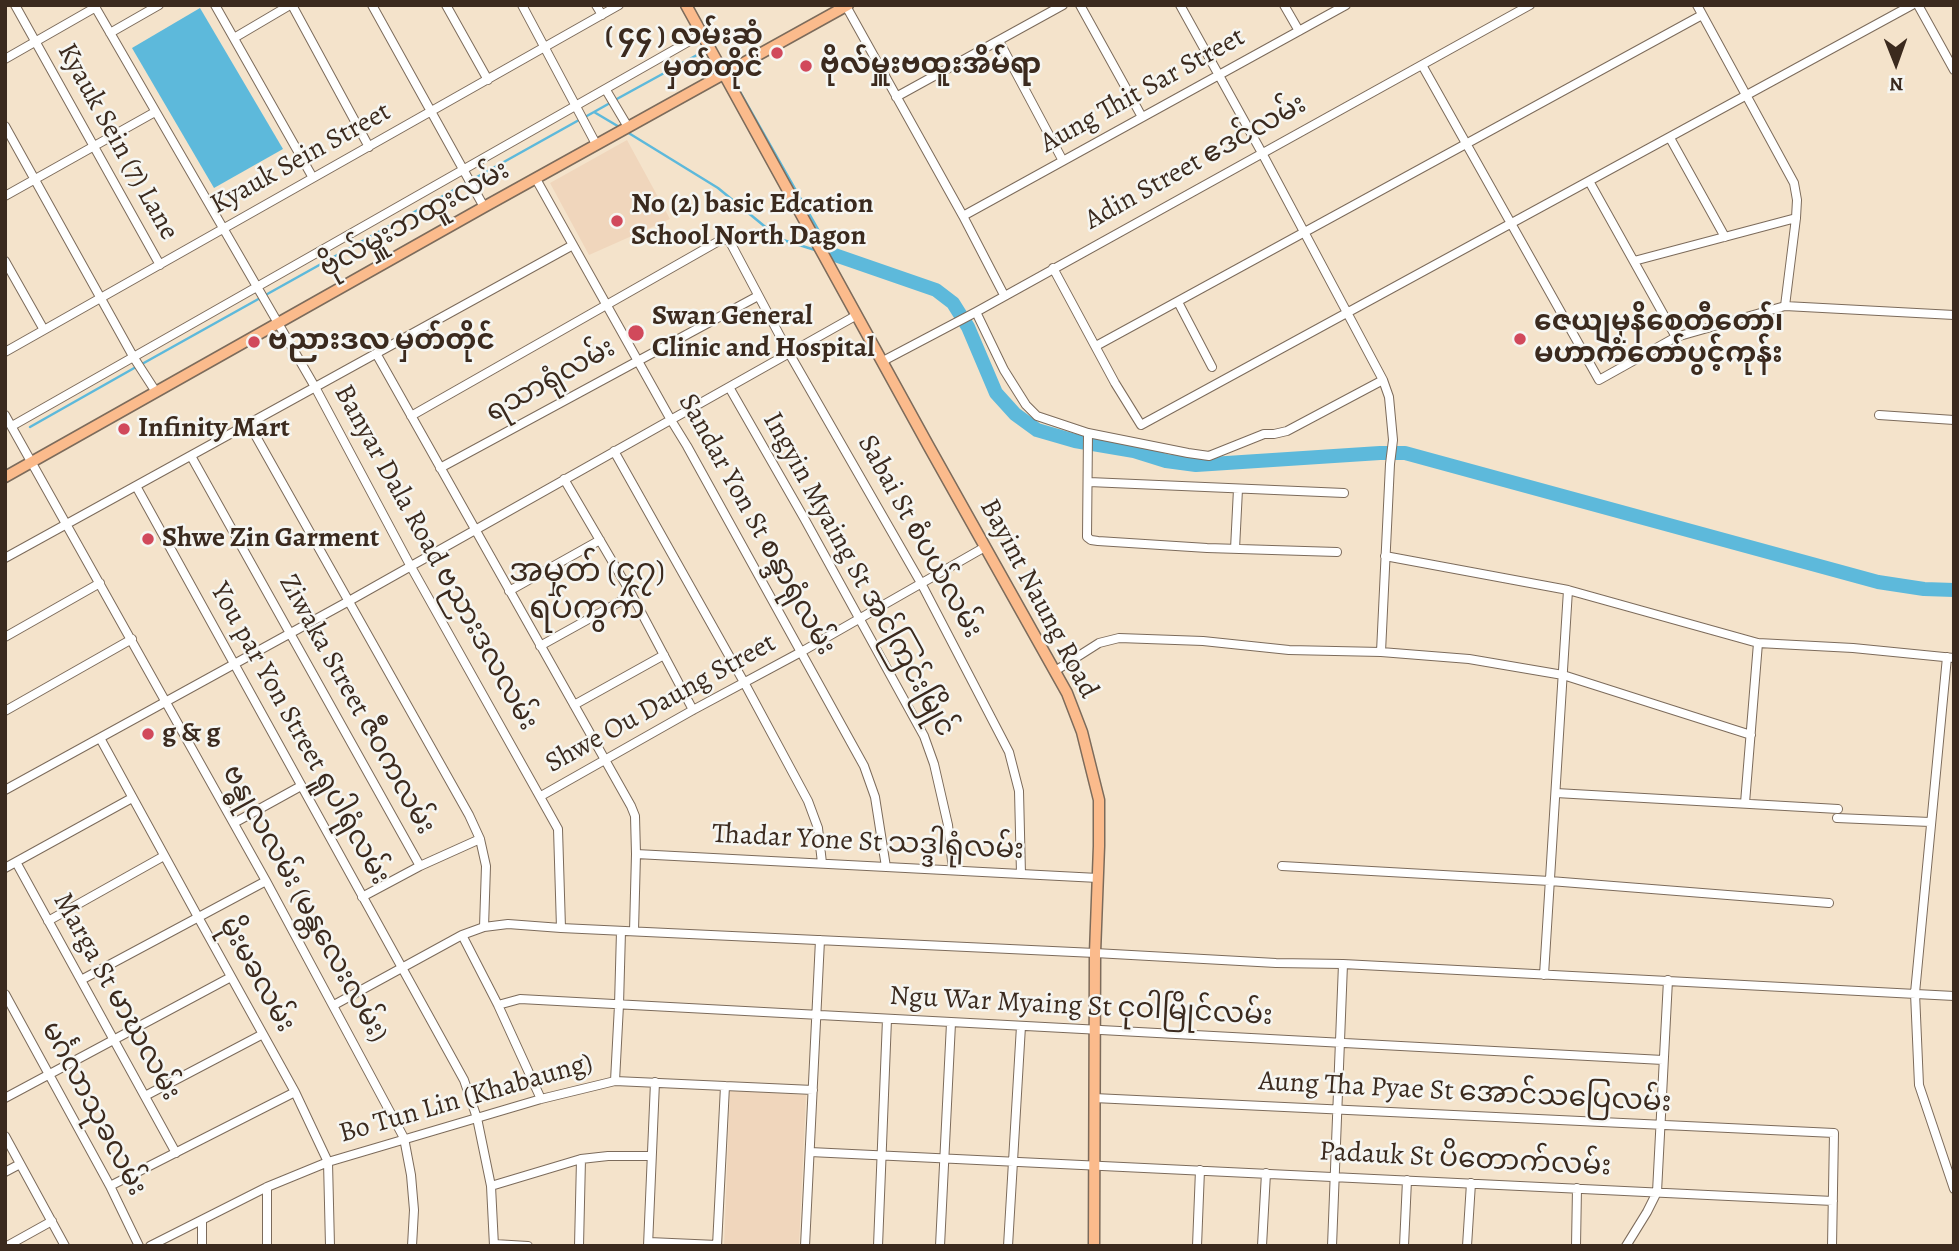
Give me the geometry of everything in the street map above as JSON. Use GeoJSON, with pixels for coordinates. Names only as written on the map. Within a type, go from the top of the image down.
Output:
{"type":"FeatureCollection","features":[{"type":"Feature","properties":{"kind":"main road","name":"Bayint Naung Road"},"geometry":{"type":"LineString","coordinates":[[686,5],[1067,693],[1082,732],[1099,800],[1094,1030],[1094,1246]]}},
{"type":"Feature","properties":{"kind":"main road","name":"ဗိုလ်မှူးဘထူးလမ်း"},"geometry":{"type":"LineString","coordinates":[[5,477],[536,179],[596,144],[625,122],[724,75],[847,6]]}},
{"type":"Feature","properties":{"kind":"street","name":"Kyauk Sein (7) Lane"},"geometry":{"type":"LineString","coordinates":[[15,5],[160,265]]}},
{"type":"Feature","properties":{"kind":"street"},"geometry":{"type":"LineString","coordinates":[[110,33],[159,5]]}},
{"type":"Feature","properties":{"kind":"street"},"geometry":{"type":"LineString","coordinates":[[215,5],[313,178]]}},
{"type":"Feature","properties":{"kind":"street"},"geometry":{"type":"LineString","coordinates":[[234,38],[291,5],[369,147]]}},
{"type":"Feature","properties":{"kind":"street"},"geometry":{"type":"LineString","coordinates":[[372,5],[484,207]]}},
{"type":"Feature","properties":{"kind":"street"},"geometry":{"type":"LineString","coordinates":[[446,5],[488,80]]}},
{"type":"Feature","properties":{"kind":"street"},"geometry":{"type":"LineString","coordinates":[[522,5],[596,144]]}},
{"type":"Feature","properties":{"kind":"street"},"geometry":{"type":"LineString","coordinates":[[596,5],[602,15]]}},
{"type":"Feature","properties":{"kind":"street","name":"Kyauk Sein Street"},"geometry":{"type":"LineString","coordinates":[[5,352],[619,5]]}},
{"type":"Feature","properties":{"kind":"street"},"geometry":{"type":"LineString","coordinates":[[897,97],[1063,5]]}},
{"type":"Feature","properties":{"kind":"street"},"geometry":{"type":"LineString","coordinates":[[1080,5],[1142,117]]}},
{"type":"Feature","properties":{"kind":"street"},"geometry":{"type":"LineString","coordinates":[[1180,5],[1347,312],[1383,380],[1389,397],[1394,440],[1390,464],[1381,652]]}},
{"type":"Feature","properties":{"kind":"street"},"geometry":{"type":"LineString","coordinates":[[1284,5],[1299,31]]}},
{"type":"Feature","properties":{"kind":"street","name":"Aung Thit Sar Street"},"geometry":{"type":"LineString","coordinates":[[963,216],[1346,5]]}},
{"type":"Feature","properties":{"kind":"street","name":"Adin Street ဧဒင်လမ်း"},"geometry":{"type":"LineString","coordinates":[[883,361],[1530,5]]}},
{"type":"Feature","properties":{"kind":"street"},"geometry":{"type":"LineString","coordinates":[[1697,5],[1794,183],[1796,218],[1785,306]]}},
{"type":"Feature","properties":{"kind":"street"},"geometry":{"type":"LineString","coordinates":[[1053,268],[1115,383],[1141,425],[1912,5]]}},
{"type":"Feature","properties":{"kind":"street"},"geometry":{"type":"LineString","coordinates":[[1918,5],[1954,70]]}},
{"type":"Feature","properties":{"kind":"street"},"geometry":{"type":"LineString","coordinates":[[5,59],[95,6]]}},
{"type":"Feature","properties":{"kind":"street","name":"Banyar Dala Road ဗညားဒလလမ်း"},"geometry":{"type":"LineString","coordinates":[[95,6],[315,387],[410,565],[558,829],[561,928]]}},
{"type":"Feature","properties":{"kind":"street"},"geometry":{"type":"LineString","coordinates":[[847,6],[1004,295]]}},
{"type":"Feature","properties":{"kind":"street"},"geometry":{"type":"LineString","coordinates":[[1096,346],[1702,15]]}},
{"type":"Feature","properties":{"kind":"street"},"geometry":{"type":"LineString","coordinates":[[12,426],[135,360],[256,287],[464,171],[579,110],[702,34]]}},
{"type":"Feature","properties":{"kind":"street"},"geometry":{"type":"LineString","coordinates":[[999,41],[1063,161]]}},
{"type":"Feature","properties":{"kind":"street"},"geometry":{"type":"LineString","coordinates":[[1422,65],[1599,380],[1676,337],[1785,306],[1954,315]]}},
{"type":"Feature","properties":{"kind":"street"},"geometry":{"type":"LineString","coordinates":[[608,92],[625,122]]}},
{"type":"Feature","properties":{"kind":"street"},"geometry":{"type":"LineString","coordinates":[[5,196],[156,112]]}},
{"type":"Feature","properties":{"kind":"street"},"geometry":{"type":"LineString","coordinates":[[5,126],[156,393]]}},
{"type":"Feature","properties":{"kind":"street"},"geometry":{"type":"LineString","coordinates":[[1670,138],[1725,237]]}},
{"type":"Feature","properties":{"kind":"street","name":"Sandar Yon St စန္ဒာရုံလမ်း"},"geometry":{"type":"LineString","coordinates":[[536,179],[864,766],[875,797],[886,867]]}},
{"type":"Feature","properties":{"kind":"street"},"geometry":{"type":"LineString","coordinates":[[1589,181],[1676,337]]}},
{"type":"Feature","properties":{"kind":"street"},"geometry":{"type":"LineString","coordinates":[[1634,261],[1796,218]]}},
{"type":"Feature","properties":{"kind":"street","name":"Sabai St စံပယ်လမ်း"},"geometry":{"type":"LineString","coordinates":[[606,304],[719,241],[726,239],[730,242],[789,353],[920,583],[1009,752],[1019,791],[1021,874]]}},
{"type":"Feature","properties":{"kind":"street"},"geometry":{"type":"LineString","coordinates":[[5,558],[573,246]]}},
{"type":"Feature","properties":{"kind":"street"},"geometry":{"type":"LineString","coordinates":[[5,261],[44,330]]}},
{"type":"Feature","properties":{"kind":"street","name":"ရသာရုံလမ်း"},"geometry":{"type":"LineString","coordinates":[[440,468],[758,296]]}},
{"type":"Feature","properties":{"kind":"street"},"geometry":{"type":"LineString","coordinates":[[1178,302],[1212,367]]}},
{"type":"Feature","properties":{"kind":"street"},"geometry":{"type":"LineString","coordinates":[[411,416],[606,304]]}},
{"type":"Feature","properties":{"kind":"street"},"geometry":{"type":"LineString","coordinates":[[972,314],[1026,405],[1037,416],[1089,437],[1188,453],[1209,456],[1264,433],[1274,434],[1287,430],[1383,380]]}},
{"type":"Feature","properties":{"kind":"street"},"geometry":{"type":"LineString","coordinates":[[5,790],[349,601],[857,315]]}},
{"type":"Feature","properties":{"kind":"street"},"geometry":{"type":"LineString","coordinates":[[377,355],[631,806],[635,816],[636,854],[634,931]]}},
{"type":"Feature","properties":{"kind":"street","name":"Ingyin Myaing St အင်ကြင်းမြိုင်"},"geometry":{"type":"LineString","coordinates":[[729,387],[924,736],[934,764],[948,825],[953,870]]}},
{"type":"Feature","properties":{"kind":"street","name":"ဗန္ဓုလလမ်း (မန္တလေးလမ်း)"},"geometry":{"type":"LineString","coordinates":[[5,415],[266,881],[404,1139],[414,1210],[412,1246]]}},
{"type":"Feature","properties":{"kind":"street"},"geometry":{"type":"LineString","coordinates":[[1878,415],[1954,420]]}},
{"type":"Feature","properties":{"kind":"street"},"geometry":{"type":"LineString","coordinates":[[248,424],[469,815],[480,839],[486,866],[484,927]]}},
{"type":"Feature","properties":{"kind":"street"},"geometry":{"type":"LineString","coordinates":[[1089,437],[1087,537],[1091,540],[1337,552]]}},
{"type":"Feature","properties":{"kind":"street"},"geometry":{"type":"LineString","coordinates":[[614,451],[808,801],[818,828],[822,863]]}},
{"type":"Feature","properties":{"kind":"street","name":"Ziwaka Street ဇီဝကလမ်း"},"geometry":{"type":"LineString","coordinates":[[191,456],[420,866]]}},
{"type":"Feature","properties":{"kind":"street"},"geometry":{"type":"LineString","coordinates":[[564,479],[632,595],[693,710]]}},
{"type":"Feature","properties":{"kind":"street"},"geometry":{"type":"LineString","coordinates":[[1089,482],[1344,493]]}},
{"type":"Feature","properties":{"kind":"street","name":"You par Yon Street ရူပါရုံလမ်း"},"geometry":{"type":"LineString","coordinates":[[136,486],[464,1080],[477,1118],[491,1186],[494,1245]]}},
{"type":"Feature","properties":{"kind":"street"},"geometry":{"type":"LineString","coordinates":[[1235,549],[1238,489]]}},
{"type":"Feature","properties":{"kind":"street"},"geometry":{"type":"LineString","coordinates":[[509,591],[600,540]]}},
{"type":"Feature","properties":{"kind":"street","name":"Shwe Ou Daung Street"},"geometry":{"type":"LineString","coordinates":[[541,796],[985,547]]}},
{"type":"Feature","properties":{"kind":"street"},"geometry":{"type":"LineString","coordinates":[[1385,556],[1568,590],[1758,643],[1853,648],[1950,658],[1930,822],[1915,993],[1919,1085],[1954,1189]]}},
{"type":"Feature","properties":{"kind":"street"},"geometry":{"type":"LineString","coordinates":[[5,637],[100,583]]}},
{"type":"Feature","properties":{"kind":"street"},"geometry":{"type":"LineString","coordinates":[[1544,975],[1568,590]]}},
{"type":"Feature","properties":{"kind":"street"},"geometry":{"type":"LineString","coordinates":[[540,646],[632,595]]}},
{"type":"Feature","properties":{"kind":"street"},"geometry":{"type":"LineString","coordinates":[[1055,671],[1099,643],[1119,638],[1469,659],[1563,676],[1751,735]]}},
{"type":"Feature","properties":{"kind":"street"},"geometry":{"type":"LineString","coordinates":[[5,711],[132,639]]}},
{"type":"Feature","properties":{"kind":"street"},"geometry":{"type":"LineString","coordinates":[[1745,803],[1758,643]]}},
{"type":"Feature","properties":{"kind":"street"},"geometry":{"type":"LineString","coordinates":[[574,705],[664,655]]}},
{"type":"Feature","properties":{"kind":"street","name":"မိုးမခလမ်း"},"geometry":{"type":"LineString","coordinates":[[100,738],[295,1092],[328,1162],[330,1246]]}},
{"type":"Feature","properties":{"kind":"street"},"geometry":{"type":"LineString","coordinates":[[234,823],[301,786]]}},
{"type":"Feature","properties":{"kind":"street"},"geometry":{"type":"LineString","coordinates":[[1556,793],[1745,803],[1930,822]]}},
{"type":"Feature","properties":{"kind":"street"},"geometry":{"type":"LineString","coordinates":[[5,868],[132,798]]}},
{"type":"Feature","properties":{"kind":"street"},"geometry":{"type":"LineString","coordinates":[[5,868],[132,798]]}},
{"type":"Feature","properties":{"kind":"street"},"geometry":{"type":"LineString","coordinates":[[362,897],[420,866],[480,839]]}},
{"type":"Feature","properties":{"kind":"street","name":"Thadar Yone St သဒ္ဒါရုံလမ်း"},"geometry":{"type":"LineString","coordinates":[[636,854],[1097,878]]}},
{"type":"Feature","properties":{"kind":"street"},"geometry":{"type":"LineString","coordinates":[[48,921],[164,856]]}},
{"type":"Feature","properties":{"kind":"street","name":"Marga St မာဃလမ်း"},"geometry":{"type":"LineString","coordinates":[[16,862],[176,1153]]}},
{"type":"Feature","properties":{"kind":"street"},"geometry":{"type":"LineString","coordinates":[[1282,866],[1550,881],[1829,903]]}},
{"type":"Feature","properties":{"kind":"street"},"geometry":{"type":"LineString","coordinates":[[81,980],[266,881]]}},
{"type":"Feature","properties":{"kind":"street"},"geometry":{"type":"LineString","coordinates":[[334,1005],[461,935],[484,927],[508,924],[1954,996]]}},
{"type":"Feature","properties":{"kind":"street"},"geometry":{"type":"LineString","coordinates":[[615,1081],[621,931]]}},
{"type":"Feature","properties":{"kind":"street"},"geometry":{"type":"LineString","coordinates":[[461,935],[498,1005],[541,1099]]}},
{"type":"Feature","properties":{"kind":"street"},"geometry":{"type":"LineString","coordinates":[[805,1246],[820,940]]}},
{"type":"Feature","properties":{"kind":"street"},"geometry":{"type":"LineString","coordinates":[[1332,1246],[1343,964]]}},
{"type":"Feature","properties":{"kind":"street"},"geometry":{"type":"LineString","coordinates":[[5,1098],[231,977]]}},
{"type":"Feature","properties":{"kind":"street"},"geometry":{"type":"LineString","coordinates":[[1626,1246],[1657,1192],[1668,980]]}},
{"type":"Feature","properties":{"kind":"street","name":"မင်္ဂလာသုခလမ်း"},"geometry":{"type":"LineString","coordinates":[[5,994],[110,1186],[139,1246]]}},
{"type":"Feature","properties":{"kind":"street","name":"Ngu War Myaing St ငုဝါမြိုင်လမ်း"},"geometry":{"type":"LineString","coordinates":[[498,1005],[520,999],[1663,1060]]}},
{"type":"Feature","properties":{"kind":"street"},"geometry":{"type":"LineString","coordinates":[[877,1246],[887,1019]]}},
{"type":"Feature","properties":{"kind":"street"},"geometry":{"type":"LineString","coordinates":[[940,1246],[951,1023]]}},
{"type":"Feature","properties":{"kind":"street"},"geometry":{"type":"LineString","coordinates":[[1008,1246],[1021,1027]]}},
{"type":"Feature","properties":{"kind":"street"},"geometry":{"type":"LineString","coordinates":[[145,1097],[263,1034]]}},
{"type":"Feature","properties":{"kind":"street","name":"Bo Tun Lin (Khabaung)"},"geometry":{"type":"LineString","coordinates":[[150,1246],[267,1187],[328,1162],[541,1099],[615,1081],[813,1090]]}},
{"type":"Feature","properties":{"kind":"street"},"geometry":{"type":"LineString","coordinates":[[654,1082],[648,1244],[717,1246],[725,1086]]}},
{"type":"Feature","properties":{"kind":"street"},"geometry":{"type":"LineString","coordinates":[[110,1186],[295,1092]]}},
{"type":"Feature","properties":{"kind":"street","name":"Aung Tha Pyae St အောင်သပြေလမ်း"},"geometry":{"type":"LineString","coordinates":[[1094,1098],[1834,1133],[1833,1201]]}},
{"type":"Feature","properties":{"kind":"street"},"geometry":{"type":"LineString","coordinates":[[5,1136],[65,1246]]}},
{"type":"Feature","properties":{"kind":"street","name":"Padauk St ပိတောက်လမ်း"},"geometry":{"type":"LineString","coordinates":[[810,1152],[1833,1201]]}},
{"type":"Feature","properties":{"kind":"street"},"geometry":{"type":"LineString","coordinates":[[491,1186],[581,1159],[651,1156]]}},
{"type":"Feature","properties":{"kind":"street"},"geometry":{"type":"LineString","coordinates":[[579,1246],[581,1159]]}},
{"type":"Feature","properties":{"kind":"street"},"geometry":{"type":"LineString","coordinates":[[5,1172],[20,1164]]}},
{"type":"Feature","properties":{"kind":"street"},"geometry":{"type":"LineString","coordinates":[[1197,1246],[1200,1170]]}},
{"type":"Feature","properties":{"kind":"street"},"geometry":{"type":"LineString","coordinates":[[1262,1246],[1266,1173]]}},
{"type":"Feature","properties":{"kind":"street"},"geometry":{"type":"LineString","coordinates":[[1404,1246],[1407,1180]]}},
{"type":"Feature","properties":{"kind":"street"},"geometry":{"type":"LineString","coordinates":[[1467,1246],[1471,1183]]}},
{"type":"Feature","properties":{"kind":"street"},"geometry":{"type":"LineString","coordinates":[[267,1187],[267,1246]]}},
{"type":"Feature","properties":{"kind":"street"},"geometry":{"type":"LineString","coordinates":[[1576,1246],[1577,1188]]}},
{"type":"Feature","properties":{"kind":"street"},"geometry":{"type":"LineString","coordinates":[[1832,1246],[1833,1201]]}},
{"type":"Feature","properties":{"kind":"street"},"geometry":{"type":"LineString","coordinates":[[202,1220],[202,1246]]}},
{"type":"Feature","properties":{"kind":"street"},"geometry":{"type":"LineString","coordinates":[[7,1246],[52,1222]]}},
{"type":"Feature","properties":{"kind":"street"},"geometry":{"type":"LineString","coordinates":[[494,1245],[528,1246]]}},
{"type":"Feature","properties":{"kind":"shaded area"},"geometry":{"type":"Polygon","coordinates":[[[627,140],[670,219],[589,255],[550,183],[627,140]]]}},
{"type":"Feature","properties":{"kind":"shaded area"},"geometry":{"type":"Polygon","coordinates":[[[730,1090],[806,1095],[799,1246],[724,1246],[730,1090]]]}},
{"type":"Feature","properties":{"kind":"water"},"geometry":{"type":"Polygon","coordinates":[[[200,8],[283,149],[214,188],[132,48],[200,8]]]}},
{"type":"Feature","properties":{"kind":"waterway"},"geometry":{"type":"LineString","coordinates":[[615,100],[697,55]]}},
{"type":"Feature","properties":{"kind":"waterway"},"geometry":{"type":"LineString","coordinates":[[739,90],[832,254]]}},
{"type":"Feature","properties":{"kind":"waterway"},"geometry":{"type":"LineString","coordinates":[[594,112],[610,103]]}},
{"type":"Feature","properties":{"kind":"waterway"},"geometry":{"type":"LineString","coordinates":[[585,117],[594,112],[621,128]]}},
{"type":"Feature","properties":{"kind":"waterway"},"geometry":{"type":"LineString","coordinates":[[142,364],[579,120]]}},
{"type":"Feature","properties":{"kind":"waterway"},"geometry":{"type":"LineString","coordinates":[[627,132],[718,188],[780,239],[815,250]]}},
{"type":"Feature","properties":{"kind":"waterway"},"geometry":{"type":"LineString","coordinates":[[832,254],[936,290],[953,303],[968,327],[996,393],[1015,414],[1037,430],[1075,441],[1196,465],[1405,453],[1878,582],[1924,589],[1954,590]]}},
{"type":"Feature","properties":{"kind":"waterway"},"geometry":{"type":"LineString","coordinates":[[30,427],[136,367]]}},
{"type":"Feature","properties":{"kind":"place","name":"( ၄၄ ) လမ်းဆုံ မှတ်တိုင်"},"geometry":{"type":"Point","coordinates":[777,53]}},
{"type":"Feature","properties":{"kind":"place","name":"ဗိုလ်မှူးဗထူးအိမ်ရာ"},"geometry":{"type":"Point","coordinates":[806,66]}},
{"type":"Feature","properties":{"kind":"place","name":"No (2) basic Edcation School North Dagon"},"geometry":{"type":"Point","coordinates":[617,221]}},
{"type":"Feature","properties":{"kind":"place","name":"Swan General Clinic and Hospital"},"geometry":{"type":"Point","coordinates":[636,333]}},
{"type":"Feature","properties":{"kind":"place","name":"ဇေယျမုနိစေတီတော်၊ မဟာကံတော်ပွင့်ကုန်း"},"geometry":{"type":"Point","coordinates":[1520,339]}},
{"type":"Feature","properties":{"kind":"place","name":"ဗညားဒလ မှတ်တိုင်"},"geometry":{"type":"Point","coordinates":[254,342]}},
{"type":"Feature","properties":{"kind":"place","name":"Infinity Mart"},"geometry":{"type":"Point","coordinates":[124,429]}},
{"type":"Feature","properties":{"kind":"place","name":"Shwe Zin Garment"},"geometry":{"type":"Point","coordinates":[148,539]}},
{"type":"Feature","properties":{"kind":"place","name":"g & g"},"geometry":{"type":"Point","coordinates":[148,734]}},
{"type":"Feature","properties":{"kind":"district","name":"အမှတ် (၄၇) ရပ်ကွက်"},"geometry":{"type":"Point","coordinates":[587,592]}}]}
